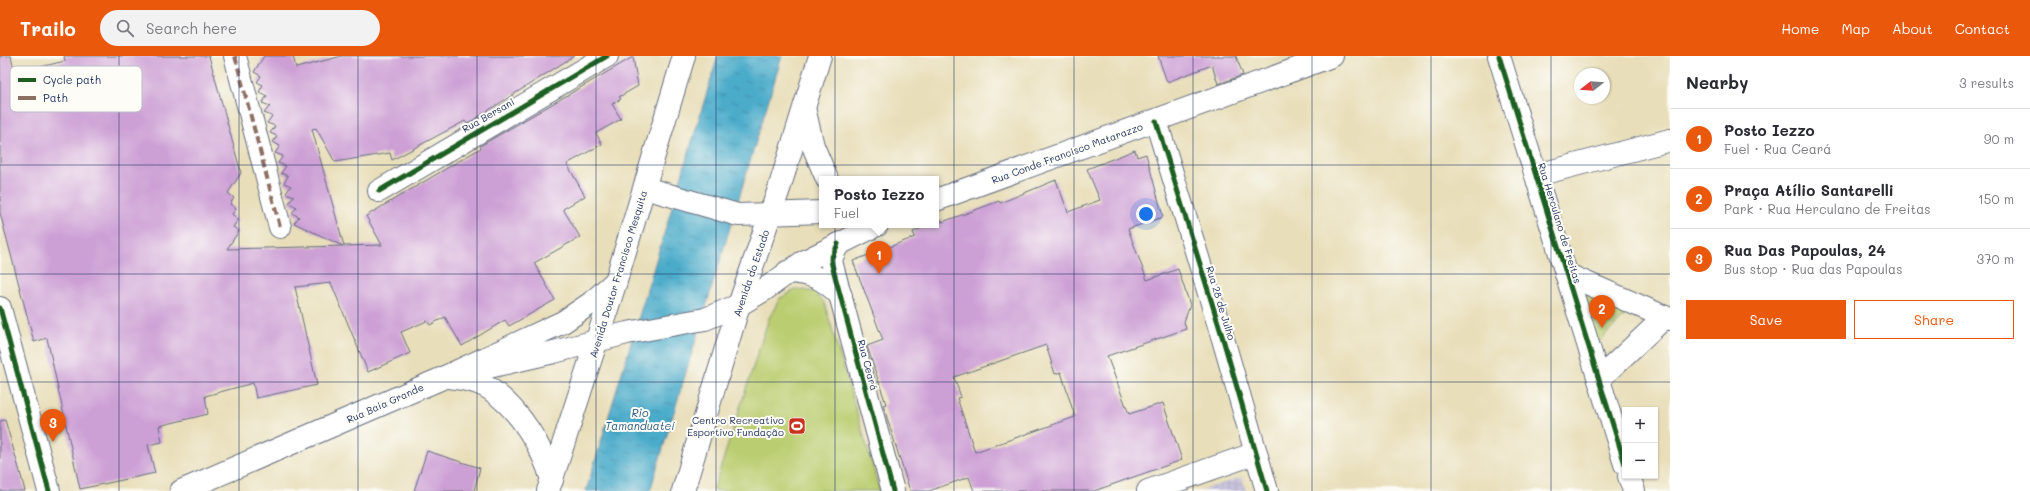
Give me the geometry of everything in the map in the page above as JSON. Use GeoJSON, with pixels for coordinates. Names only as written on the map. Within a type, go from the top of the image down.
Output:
{"type":"FeatureCollection","features":[{"type":"Feature","properties":{"kind":"main road"},"geometry":{"type":"LineString","coordinates":[[235,56],[280,227]]}},
{"type":"Feature","properties":{"kind":"main road","name":"Rua Bersani"},"geometry":{"type":"LineString","coordinates":[[379,191],[606,56]]}},
{"type":"Feature","properties":{"kind":"main road","name":"Avenida Doutor Francisco Mesquita"},"geometry":{"type":"LineString","coordinates":[[550,486],[645,188],[684,56]]}},
{"type":"Feature","properties":{"kind":"main road","name":"Avenida do Estado"},"geometry":{"type":"LineString","coordinates":[[683,491],[739,306],[771,214],[820,56]]}},
{"type":"Feature","properties":{"kind":"main road","name":"Rua Conde Francisco Matarazzo"},"geometry":{"type":"LineString","coordinates":[[939,199],[1332,56]]}},
{"type":"Feature","properties":{"kind":"main road","name":"Rua Herculano de Freitas"},"geometry":{"type":"LineString","coordinates":[[1499,56],[1622,454]]}},
{"type":"Feature","properties":{"kind":"main road"},"geometry":{"type":"LineString","coordinates":[[804,111],[813,146],[826,176]]}},
{"type":"Feature","properties":{"kind":"main road","name":"Rua 28 de Julho"},"geometry":{"type":"LineString","coordinates":[[1156,121],[1223,339],[1267,491]]}},
{"type":"Feature","properties":{"kind":"main road"},"geometry":{"type":"LineString","coordinates":[[1537,175],[1670,140]]}},
{"type":"Feature","properties":{"kind":"main road"},"geometry":{"type":"LineString","coordinates":[[645,188],[738,215],[819,212]]}},
{"type":"Feature","properties":{"kind":"main road"},"geometry":{"type":"LineString","coordinates":[[597,340],[704,319],[739,306],[764,290],[787,272],[871,228]]}},
{"type":"Feature","properties":{"kind":"main road","name":"Rua Ceará"},"geometry":{"type":"LineString","coordinates":[[838,244],[831,259],[893,491]]}},
{"type":"Feature","properties":{"kind":"main road"},"geometry":{"type":"LineString","coordinates":[[787,272],[807,273],[819,278],[831,286],[841,296]]}},
{"type":"Feature","properties":{"kind":"main road"},"geometry":{"type":"LineString","coordinates":[[1566,274],[1667,318],[1599,379]]}},
{"type":"Feature","properties":{"kind":"main road"},"geometry":{"type":"LineString","coordinates":[[447,377],[562,322],[591,303],[616,281]]}},
{"type":"Feature","properties":{"kind":"main road"},"geometry":{"type":"LineString","coordinates":[[0,308],[49,491]]}},
{"type":"Feature","properties":{"kind":"main road","name":"Rua Baía Grande"},"geometry":{"type":"LineString","coordinates":[[180,491],[447,377],[597,340]]}},
{"type":"Feature","properties":{"kind":"main road"},"geometry":{"type":"LineString","coordinates":[[447,377],[473,381],[490,388],[517,414],[541,451],[550,486]]}},
{"type":"Feature","properties":{"kind":"main road"},"geometry":{"type":"LineString","coordinates":[[1148,491],[1256,453]]}},
{"type":"Feature","properties":{"kind":"main road"},"geometry":{"type":"LineString","coordinates":[[1630,479],[1634,491]]}},
{"type":"Feature","properties":{"kind":"shaded area"},"geometry":{"type":"Polygon","coordinates":[[[1242,477],[1246,491],[1199,491],[1242,477]]]}},
{"type":"Feature","properties":{"kind":"green space","name":"Centro Recreativo Esportivo Fundação"},"geometry":{"type":"Polygon","coordinates":[[[797,289],[814,292],[824,302],[880,491],[713,491],[769,318],[780,298],[797,289]]]}},
{"type":"Feature","properties":{"kind":"green space"},"geometry":{"type":"Polygon","coordinates":[[[1580,291],[1628,312],[1597,344],[1580,291]]]}},
{"type":"Feature","properties":{"kind":"water","name":"Rio Tamanduateí"},"geometry":{"type":"Polygon","coordinates":[[[718,56],[782,56],[650,491],[586,491],[718,56]]]}},
{"type":"Feature","properties":{"kind":"building"},"geometry":{"type":"Polygon","coordinates":[[[0,56],[11,56],[13,66],[10,66],[10,112],[142,112],[142,66],[44,66],[65,61],[64,56],[209,56],[241,173],[228,193],[234,198],[230,204],[236,209],[232,214],[238,220],[233,227],[239,231],[227,249],[343,246],[294,223],[299,217],[292,213],[297,207],[289,203],[294,196],[286,193],[291,186],[284,183],[288,176],[281,173],[286,166],[278,163],[283,156],[275,153],[280,146],[273,142],[277,136],[270,133],[275,126],[267,123],[272,116],[264,113],[270,106],[262,103],[267,96],[259,92],[263,85],[257,82],[261,76],[254,72],[264,56],[293,56],[296,68],[342,56],[574,56],[467,124],[465,121],[392,160],[390,153],[335,162],[316,128],[312,129],[344,246],[382,245],[366,216],[481,148],[480,146],[633,57],[638,86],[619,97],[621,99],[612,104],[621,119],[596,133],[602,144],[567,164],[585,196],[563,209],[580,237],[534,263],[555,300],[509,326],[505,320],[462,346],[445,317],[430,325],[427,321],[401,332],[410,353],[368,372],[331,283],[295,287],[317,385],[256,398],[253,383],[205,396],[208,414],[159,426],[162,442],[148,445],[155,473],[80,489],[47,338],[34,342],[0,213],[0,56]]]}},
{"type":"Feature","properties":{"kind":"building"},"geometry":{"type":"Polygon","coordinates":[[[1158,56],[1236,56],[1243,75],[1218,84],[1212,65],[1167,82],[1158,56]]]}},
{"type":"Feature","properties":{"kind":"building"},"geometry":{"type":"Polygon","coordinates":[[[1135,150],[1137,157],[1146,154],[1163,217],[1128,229],[1147,280],[1178,269],[1190,305],[1184,322],[1186,329],[1107,356],[1129,414],[1163,403],[1182,460],[1094,491],[974,491],[969,477],[929,491],[910,491],[883,405],[886,404],[867,346],[883,340],[853,261],[915,237],[913,232],[923,228],[939,228],[939,221],[942,220],[942,222],[999,201],[1000,203],[1056,180],[1068,212],[1100,200],[1087,169],[1135,150]],[[1046,345],[954,377],[961,397],[957,398],[975,452],[1075,417],[1061,372],[1055,374],[1046,345]]]}},
{"type":"Feature","properties":{"kind":"building"},"geometry":{"type":"Polygon","coordinates":[[[5,420],[25,491],[0,491],[0,421],[5,420]]]}},
{"type":"Feature","properties":{"kind":"building"},"geometry":{"type":"Polygon","coordinates":[[[427,451],[480,468],[474,491],[414,491],[427,451]]]}},
{"type":"Feature","properties":{"kind":"marked path"},"geometry":{"type":"LineString","coordinates":[[235,56],[280,227]]}},
{"type":"Feature","properties":{"kind":"cycle path"},"geometry":{"type":"LineString","coordinates":[[379,191],[607,56]]}},
{"type":"Feature","properties":{"kind":"cycle path"},"geometry":{"type":"LineString","coordinates":[[1499,56],[1622,454]]}},
{"type":"Feature","properties":{"kind":"cycle path"},"geometry":{"type":"LineString","coordinates":[[1156,121],[1223,339],[1267,491]]}},
{"type":"Feature","properties":{"kind":"cycle path"},"geometry":{"type":"LineString","coordinates":[[838,244],[831,259],[832,265],[893,491]]}},
{"type":"Feature","properties":{"kind":"cycle path"},"geometry":{"type":"LineString","coordinates":[[0,308],[49,491]]}},
{"type":"Feature","properties":{"kind":"place","name":"Posto Iezzo"},"geometry":{"type":"Point","coordinates":[879,274]}},
{"type":"Feature","properties":{"kind":"place","name":"Praça Atílio Santarelli"},"geometry":{"type":"Point","coordinates":[1602,328]}},
{"type":"Feature","properties":{"kind":"place","name":"Centro Recreativo Esportivo Fundação"},"geometry":{"type":"Point","coordinates":[797,426]}},
{"type":"Feature","properties":{"kind":"place","name":"Rua Das Papoulas, 24"},"geometry":{"type":"Point","coordinates":[53,442]}}]}
